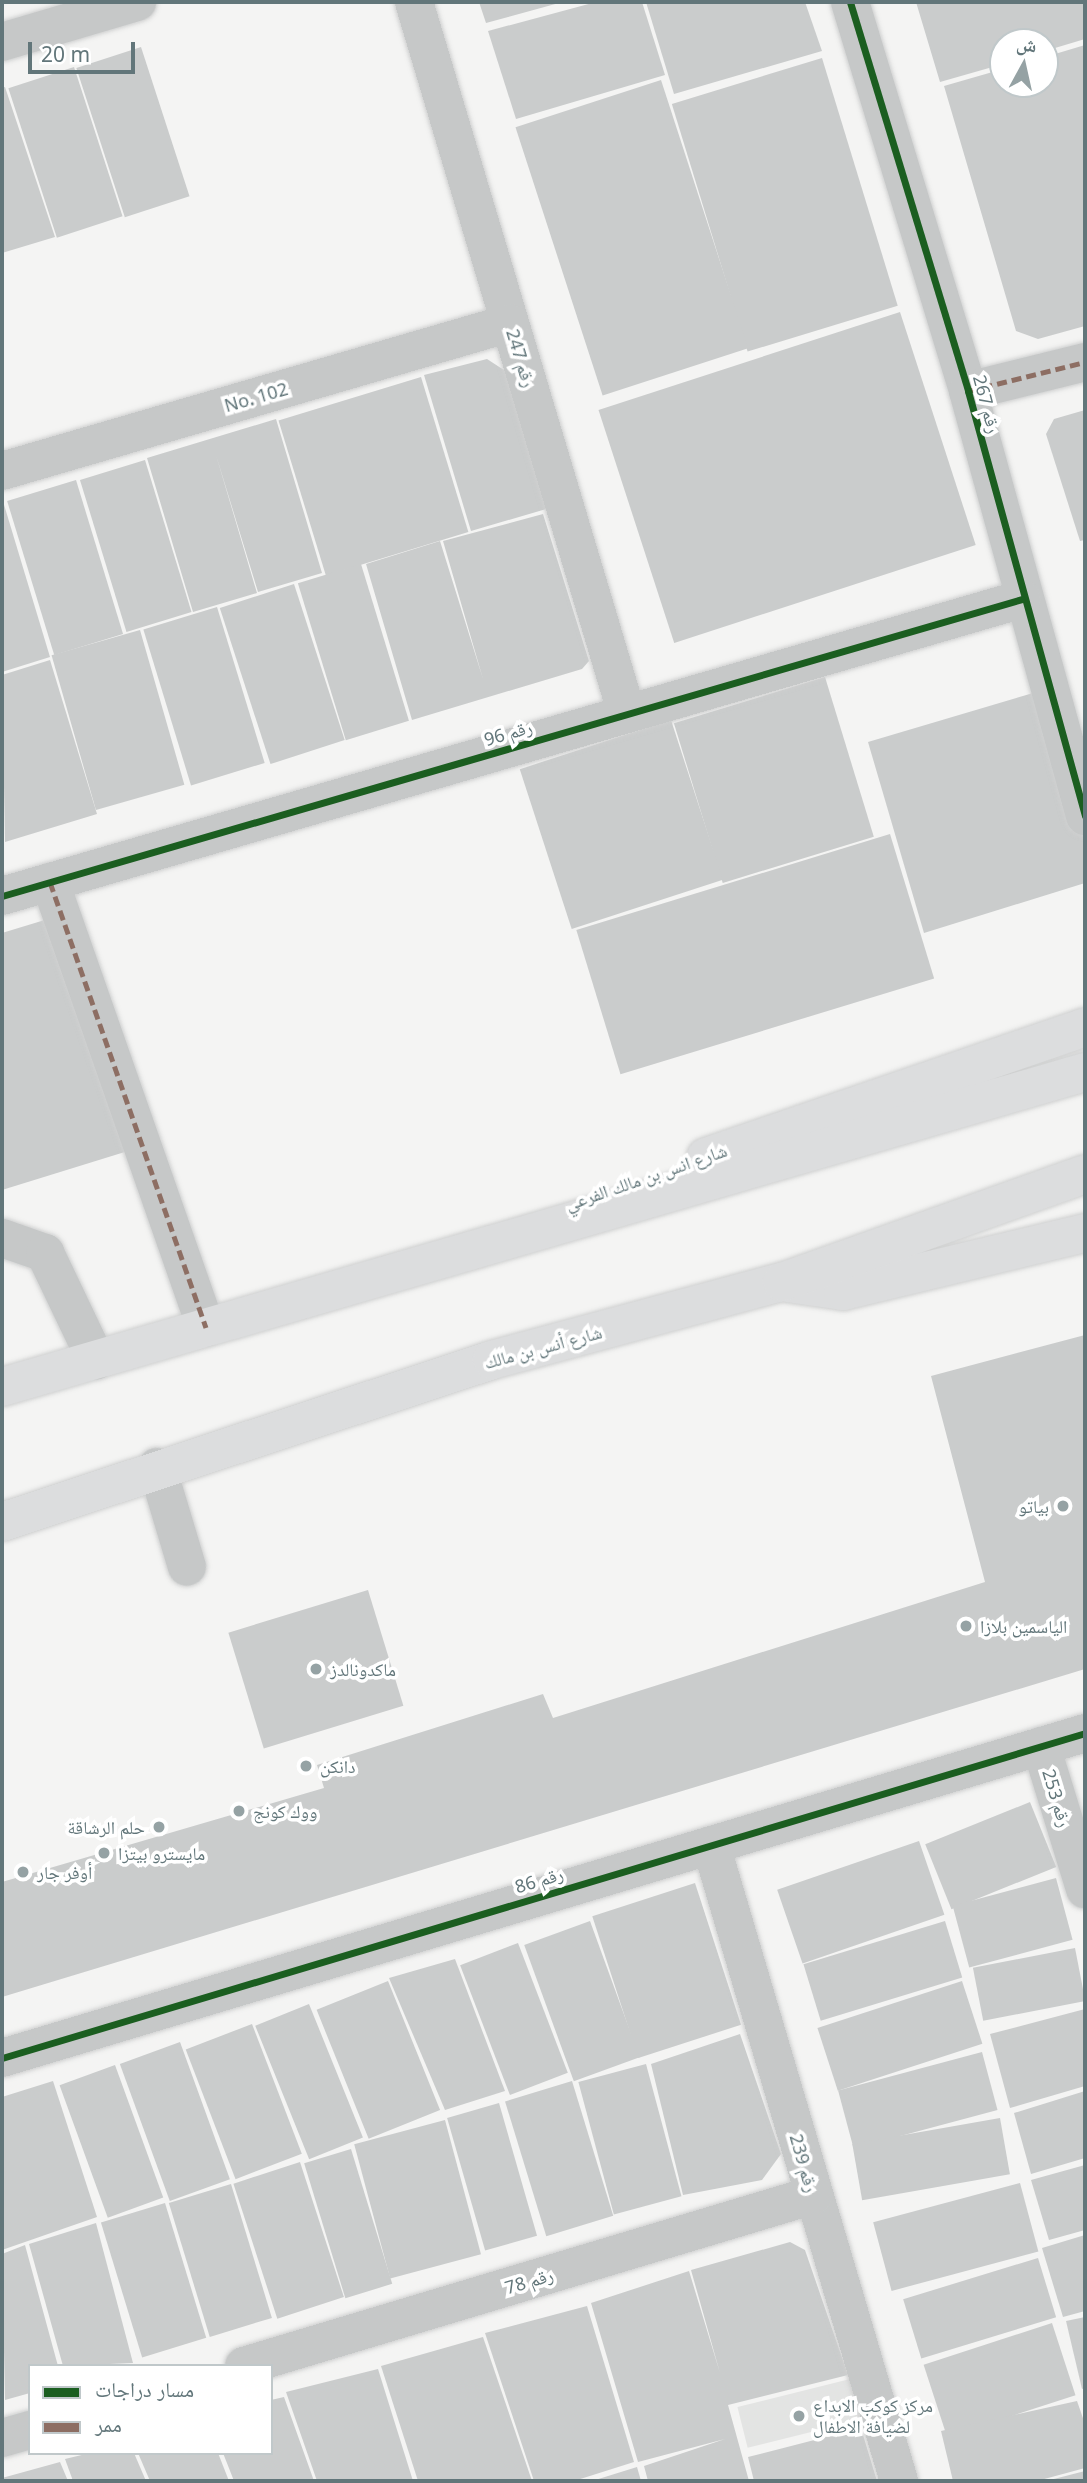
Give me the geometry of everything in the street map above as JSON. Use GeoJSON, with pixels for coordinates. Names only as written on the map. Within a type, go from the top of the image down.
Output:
{"type":"FeatureCollection","features":[{"type":"Feature","properties":{"kind":"main road","name":"شارع انس بن مالك الفرعي"},"geometry":{"type":"LineString","coordinates":[[206,1327],[1085,1027]]}},
{"type":"Feature","properties":{"kind":"main road"},"geometry":{"type":"LineString","coordinates":[[2,1387],[1085,1072]]}},
{"type":"Feature","properties":{"kind":"main road","name":"شارع أنس بن مالك"},"geometry":{"type":"LineString","coordinates":[[2,1522],[157,1467],[492,1360],[782,1282],[1085,1174]]}},
{"type":"Feature","properties":{"kind":"main road"},"geometry":{"type":"LineString","coordinates":[[782,1282],[843,1291],[1085,1233]]}},
{"type":"Feature","properties":{"kind":"street"},"geometry":{"type":"LineString","coordinates":[[2,42],[137,2]]}},
{"type":"Feature","properties":{"kind":"street","name":"رقم 247"},"geometry":{"type":"LineString","coordinates":[[414,2],[627,714]]}},
{"type":"Feature","properties":{"kind":"street","name":"رقم 267"},"geometry":{"type":"LineString","coordinates":[[850,2],[968,391],[1022,599],[1085,816]]}},
{"type":"Feature","properties":{"kind":"street","name":"No. 102"},"geometry":{"type":"LineString","coordinates":[[2,471],[510,323]]}},
{"type":"Feature","properties":{"kind":"street"},"geometry":{"type":"LineString","coordinates":[[968,391],[1085,362]]}},
{"type":"Feature","properties":{"kind":"street","name":"رقم 96"},"geometry":{"type":"LineString","coordinates":[[2,896],[1022,599]]}},
{"type":"Feature","properties":{"kind":"street"},"geometry":{"type":"LineString","coordinates":[[50,882],[206,1327]]}},
{"type":"Feature","properties":{"kind":"street"},"geometry":{"type":"LineString","coordinates":[[2,1238],[45,1253],[96,1360]]}},
{"type":"Feature","properties":{"kind":"street"},"geometry":{"type":"LineString","coordinates":[[157,1467],[187,1567]]}},
{"type":"Feature","properties":{"kind":"street","name":"رقم 86"},"geometry":{"type":"LineString","coordinates":[[2,2058],[1085,1733]]}},
{"type":"Feature","properties":{"kind":"street","name":"رقم 253"},"geometry":{"type":"LineString","coordinates":[[1041,1746],[1085,1889]]}},
{"type":"Feature","properties":{"kind":"street","name":"رقم 239"},"geometry":{"type":"LineString","coordinates":[[711,1845],[899,2481]]}},
{"type":"Feature","properties":{"kind":"street","name":"رقم 78"},"geometry":{"type":"LineString","coordinates":[[251,2364],[814,2195]]}},
{"type":"Feature","properties":{"kind":"street"},"geometry":{"type":"LineString","coordinates":[[2,2438],[28,2431]]}},
{"type":"Feature","properties":{"kind":"shaded area","name":"مركز كوكب الابداع لضيافة الاطفال"},"geometry":{"type":"Polygon","coordinates":[[[850,2379],[860,2420],[748,2448],[737,2407],[850,2379]]]}},
{"type":"Feature","properties":{"kind":"building"},"geometry":{"type":"Polygon","coordinates":[[[479,2],[559,2],[559,3],[486,23],[479,2]]]}},
{"type":"Feature","properties":{"kind":"building"},"geometry":{"type":"Polygon","coordinates":[[[596,2],[642,2],[665,75],[516,119],[488,31],[596,2]]]}},
{"type":"Feature","properties":{"kind":"building"},"geometry":{"type":"Polygon","coordinates":[[[646,2],[805,2],[822,51],[674,94],[646,2]]]}},
{"type":"Feature","properties":{"kind":"building"},"geometry":{"type":"Polygon","coordinates":[[[916,2],[1085,2],[1085,39],[1059,47],[1059,28],[989,28],[989,68],[940,82],[916,2]]]}},
{"type":"Feature","properties":{"kind":"building"},"geometry":{"type":"Polygon","coordinates":[[[1085,45],[1085,326],[1038,339],[1016,331],[944,86],[989,73],[989,98],[1059,98],[1059,53],[1085,45]]]}},
{"type":"Feature","properties":{"kind":"building"},"geometry":{"type":"Polygon","coordinates":[[[141,47],[190,196],[125,217],[76,68],[141,47]]]}},
{"type":"Feature","properties":{"kind":"building"},"geometry":{"type":"Polygon","coordinates":[[[822,58],[898,306],[748,352],[672,104],[822,58]]]}},
{"type":"Feature","properties":{"kind":"building"},"geometry":{"type":"Polygon","coordinates":[[[74,67],[123,216],[57,238],[8,88],[74,67]]]}},
{"type":"Feature","properties":{"kind":"building"},"geometry":{"type":"Polygon","coordinates":[[[661,80],[748,348],[603,395],[515,127],[661,80]]]}},
{"type":"Feature","properties":{"kind":"building"},"geometry":{"type":"Polygon","coordinates":[[[5,87],[55,237],[2,253],[2,88],[5,87]]]}},
{"type":"Feature","properties":{"kind":"building"},"geometry":{"type":"Polygon","coordinates":[[[900,312],[976,545],[674,643],[599,410],[900,312]]]}},
{"type":"Feature","properties":{"kind":"building"},"geometry":{"type":"Polygon","coordinates":[[[487,359],[507,372],[553,507],[471,531],[424,375],[487,359]]]}},
{"type":"Feature","properties":{"kind":"building"},"geometry":{"type":"Polygon","coordinates":[[[421,377],[468,532],[326,575],[279,421],[421,377]]]}},
{"type":"Feature","properties":{"kind":"building"},"geometry":{"type":"Polygon","coordinates":[[[1085,410],[1085,540],[1080,541],[1046,434],[1054,419],[1085,410]]]}},
{"type":"Feature","properties":{"kind":"building"},"geometry":{"type":"Polygon","coordinates":[[[276,419],[322,573],[258,592],[216,455],[257,593],[193,612],[147,458],[276,419]]]}},
{"type":"Feature","properties":{"kind":"building"},"geometry":{"type":"Polygon","coordinates":[[[145,460],[191,612],[126,632],[80,480],[145,460]]]}},
{"type":"Feature","properties":{"kind":"building"},"geometry":{"type":"Polygon","coordinates":[[[76,480],[123,634],[54,655],[7,501],[76,480]]]}},
{"type":"Feature","properties":{"kind":"building"},"geometry":{"type":"Polygon","coordinates":[[[2,498],[50,657],[2,672],[2,498]]]}},
{"type":"Feature","properties":{"kind":"building"},"geometry":{"type":"Polygon","coordinates":[[[543,514],[589,661],[582,669],[412,720],[366,564],[440,541],[483,679],[443,541],[543,514]]]}},
{"type":"Feature","properties":{"kind":"building"},"geometry":{"type":"Polygon","coordinates":[[[361,564],[409,721],[346,740],[298,583],[361,564]]]}},
{"type":"Feature","properties":{"kind":"building"},"geometry":{"type":"Polygon","coordinates":[[[294,584],[345,740],[270,764],[220,608],[294,584]]]}},
{"type":"Feature","properties":{"kind":"building"},"geometry":{"type":"Polygon","coordinates":[[[217,607],[265,763],[191,785],[143,630],[217,607]]]}},
{"type":"Feature","properties":{"kind":"building"},"geometry":{"type":"Polygon","coordinates":[[[140,630],[184,785],[96,810],[52,655],[140,630]]]}},
{"type":"Feature","properties":{"kind":"building"},"geometry":{"type":"Polygon","coordinates":[[[50,660],[97,814],[5,842],[2,675],[50,660]]]}},
{"type":"Feature","properties":{"kind":"building"},"geometry":{"type":"Polygon","coordinates":[[[825,677],[874,837],[723,883],[674,723],[825,677]]]}},
{"type":"Feature","properties":{"kind":"building"},"geometry":{"type":"Polygon","coordinates":[[[1040,691],[1085,842],[1085,883],[924,933],[868,742],[1040,691]]]}},
{"type":"Feature","properties":{"kind":"building"},"geometry":{"type":"Polygon","coordinates":[[[671,720],[723,880],[572,929],[520,769],[671,720]]]}},
{"type":"Feature","properties":{"kind":"building"},"geometry":{"type":"Polygon","coordinates":[[[890,834],[934,978],[620,1074],[576,930],[890,834]]]}},
{"type":"Feature","properties":{"kind":"building"},"geometry":{"type":"Polygon","coordinates":[[[48,919],[128,1151],[2,1190],[2,933],[48,919]]]}},
{"type":"Feature","properties":{"kind":"building","name":"الياسمين بلازا"},"geometry":{"type":"Polygon","coordinates":[[[1085,1335],[1085,1669],[2,1997],[2,1882],[324,1788],[317,1765],[543,1694],[553,1718],[985,1582],[931,1376],[1085,1335]]]}},
{"type":"Feature","properties":{"kind":"building","name":"ماكدونالدز"},"geometry":{"type":"Polygon","coordinates":[[[368,1590],[403,1706],[264,1748],[228,1633],[368,1590]]]}},
{"type":"Feature","properties":{"kind":"building"},"geometry":{"type":"Polygon","coordinates":[[[1030,1802],[1056,1867],[951,1909],[925,1844],[1030,1802]]]}},
{"type":"Feature","properties":{"kind":"building"},"geometry":{"type":"Polygon","coordinates":[[[919,1841],[944,1915],[803,1964],[777,1890],[919,1841]]]}},
{"type":"Feature","properties":{"kind":"building"},"geometry":{"type":"Polygon","coordinates":[[[1056,1878],[1073,1940],[969,1968],[953,1906],[1056,1878]]]}},
{"type":"Feature","properties":{"kind":"building"},"geometry":{"type":"Polygon","coordinates":[[[695,1883],[741,2025],[638,2058],[592,1916],[695,1883]]]}},
{"type":"Feature","properties":{"kind":"building"},"geometry":{"type":"Polygon","coordinates":[[[590,1921],[640,2057],[574,2081],[524,1945],[590,1921]]]}},
{"type":"Feature","properties":{"kind":"building"},"geometry":{"type":"Polygon","coordinates":[[[945,1921],[962,1977],[821,2021],[803,1964],[945,1921]]]}},
{"type":"Feature","properties":{"kind":"building"},"geometry":{"type":"Polygon","coordinates":[[[518,1943],[568,2073],[510,2095],[460,1965],[518,1943]]]}},
{"type":"Feature","properties":{"kind":"building"},"geometry":{"type":"Polygon","coordinates":[[[1075,1948],[1085,2001],[983,2021],[973,1968],[1075,1948]]]}},
{"type":"Feature","properties":{"kind":"building"},"geometry":{"type":"Polygon","coordinates":[[[455,1959],[505,2091],[445,2110],[389,1978],[455,1959]]]}},
{"type":"Feature","properties":{"kind":"building"},"geometry":{"type":"Polygon","coordinates":[[[388,1981],[440,2110],[369,2139],[317,2010],[388,1981]]]}},
{"type":"Feature","properties":{"kind":"building"},"geometry":{"type":"Polygon","coordinates":[[[962,1981],[982,2044],[838,2091],[817,2028],[962,1981]]]}},
{"type":"Feature","properties":{"kind":"building"},"geometry":{"type":"Polygon","coordinates":[[[309,2004],[363,2138],[309,2159],[255,2026],[309,2004]]]}},
{"type":"Feature","properties":{"kind":"building"},"geometry":{"type":"Polygon","coordinates":[[[1085,2009],[1085,2086],[1010,2108],[990,2034],[1085,2009]]]}},
{"type":"Feature","properties":{"kind":"building"},"geometry":{"type":"Polygon","coordinates":[[[252,2024],[302,2154],[236,2179],[186,2049],[252,2024]]]}},
{"type":"Feature","properties":{"kind":"building"},"geometry":{"type":"Polygon","coordinates":[[[740,2034],[781,2154],[762,2180],[683,2195],[651,2064],[740,2034]]]}},
{"type":"Feature","properties":{"kind":"building"},"geometry":{"type":"Polygon","coordinates":[[[180,2042],[230,2179],[170,2201],[120,2064],[180,2042]]]}},
{"type":"Feature","properties":{"kind":"building"},"geometry":{"type":"Polygon","coordinates":[[[982,2052],[998,2110],[854,2149],[838,2091],[982,2052]]]}},
{"type":"Feature","properties":{"kind":"building"},"geometry":{"type":"Polygon","coordinates":[[[646,2064],[681,2196],[614,2214],[578,2082],[646,2064]]]}},
{"type":"Feature","properties":{"kind":"building"},"geometry":{"type":"Polygon","coordinates":[[[115,2065],[163,2197],[108,2218],[60,2085],[115,2065]]]}},
{"type":"Feature","properties":{"kind":"building"},"geometry":{"type":"Polygon","coordinates":[[[53,2081],[97,2217],[2,2250],[2,2097],[53,2081]]]}},
{"type":"Feature","properties":{"kind":"building"},"geometry":{"type":"Polygon","coordinates":[[[572,2081],[613,2216],[546,2236],[505,2101],[572,2081]]]}},
{"type":"Feature","properties":{"kind":"building"},"geometry":{"type":"Polygon","coordinates":[[[1085,2091],[1085,2158],[1031,2174],[1014,2113],[1085,2091]]]}},
{"type":"Feature","properties":{"kind":"building"},"geometry":{"type":"Polygon","coordinates":[[[499,2103],[537,2236],[485,2251],[447,2118],[499,2103]]]}},
{"type":"Feature","properties":{"kind":"building"},"geometry":{"type":"Polygon","coordinates":[[[1000,2118],[1010,2174],[862,2200],[852,2144],[1000,2118]]]}},
{"type":"Feature","properties":{"kind":"building"},"geometry":{"type":"Polygon","coordinates":[[[445,2120],[481,2254],[390,2279],[354,2144],[445,2120]]]}},
{"type":"Feature","properties":{"kind":"building"},"geometry":{"type":"Polygon","coordinates":[[[351,2149],[392,2284],[345,2298],[304,2163],[351,2149]]]}},
{"type":"Feature","properties":{"kind":"building"},"geometry":{"type":"Polygon","coordinates":[[[300,2162],[344,2297],[277,2319],[233,2184],[300,2162]]]}},
{"type":"Feature","properties":{"kind":"building"},"geometry":{"type":"Polygon","coordinates":[[[1085,2165],[1085,2230],[1049,2240],[1031,2180],[1085,2165]]]}},
{"type":"Feature","properties":{"kind":"building"},"geometry":{"type":"Polygon","coordinates":[[[1020,2183],[1038,2252],[892,2291],[873,2222],[1020,2183]]]}},
{"type":"Feature","properties":{"kind":"building"},"geometry":{"type":"Polygon","coordinates":[[[231,2184],[272,2318],[210,2337],[169,2203],[231,2184]]]}},
{"type":"Feature","properties":{"kind":"building"},"geometry":{"type":"Polygon","coordinates":[[[165,2203],[206,2338],[142,2357],[101,2223],[165,2203]]]}},
{"type":"Feature","properties":{"kind":"building"},"geometry":{"type":"Polygon","coordinates":[[[96,2223],[133,2363],[62,2364],[29,2244],[96,2223]]]}},
{"type":"Feature","properties":{"kind":"building"},"geometry":{"type":"Polygon","coordinates":[[[1085,2235],[1085,2311],[1063,2317],[1042,2248],[1085,2235]]]}},
{"type":"Feature","properties":{"kind":"building"},"geometry":{"type":"Polygon","coordinates":[[[790,2242],[805,2250],[848,2375],[728,2405],[749,2481],[648,2481],[644,2466],[725,2439],[638,2462],[591,2303],[689,2271],[720,2373],[691,2270],[790,2242]]]}},
{"type":"Feature","properties":{"kind":"building"},"geometry":{"type":"Polygon","coordinates":[[[25,2245],[57,2364],[28,2364],[28,2394],[5,2400],[2,2254],[25,2245]]]}},
{"type":"Feature","properties":{"kind":"building"},"geometry":{"type":"Polygon","coordinates":[[[1038,2258],[1056,2317],[921,2359],[903,2299],[1038,2258]]]}},
{"type":"Feature","properties":{"kind":"building"},"geometry":{"type":"Polygon","coordinates":[[[587,2306],[634,2462],[574,2481],[534,2481],[485,2333],[587,2306]]]}},
{"type":"Feature","properties":{"kind":"building"},"geometry":{"type":"Polygon","coordinates":[[[1085,2317],[1085,2388],[1082,2389],[1066,2321],[1085,2317]]]}},
{"type":"Feature","properties":{"kind":"building"},"geometry":{"type":"Polygon","coordinates":[[[1052,2323],[1075,2395],[947,2437],[924,2365],[1052,2323]]]}},
{"type":"Feature","properties":{"kind":"building"},"geometry":{"type":"Polygon","coordinates":[[[483,2337],[532,2481],[418,2481],[381,2366],[483,2337]]]}},
{"type":"Feature","properties":{"kind":"building"},"geometry":{"type":"Polygon","coordinates":[[[378,2369],[413,2481],[317,2481],[286,2392],[378,2369]]]}},
{"type":"Feature","properties":{"kind":"building"},"geometry":{"type":"Polygon","coordinates":[[[284,2397],[314,2481],[234,2481],[224,2455],[273,2455],[273,2400],[284,2397]]]}},
{"type":"Feature","properties":{"kind":"building"},"geometry":{"type":"Polygon","coordinates":[[[1077,2401],[1085,2424],[1085,2468],[1037,2481],[953,2481],[941,2431],[1077,2401]]]}},
{"type":"Feature","properties":{"kind":"building"},"geometry":{"type":"Polygon","coordinates":[[[861,2428],[877,2481],[754,2481],[748,2457],[861,2428]]]}},
{"type":"Feature","properties":{"kind":"building"},"geometry":{"type":"Polygon","coordinates":[[[82,2455],[135,2455],[146,2481],[73,2481],[65,2459],[82,2455]]]}},
{"type":"Feature","properties":{"kind":"building"},"geometry":{"type":"Polygon","coordinates":[[[139,2455],[219,2455],[229,2481],[150,2481],[139,2455]]]}},
{"type":"Feature","properties":{"kind":"building"},"geometry":{"type":"Polygon","coordinates":[[[60,2462],[68,2481],[2,2481],[2,2478],[60,2462]]]}},
{"type":"Feature","properties":{"kind":"building"},"geometry":{"type":"Polygon","coordinates":[[[637,2467],[641,2481],[592,2481],[637,2467]]]}},
{"type":"Feature","properties":{"kind":"building"},"geometry":{"type":"Polygon","coordinates":[[[1085,2471],[1085,2481],[1050,2481],[1050,2480],[1085,2471]]]}},
{"type":"Feature","properties":{"kind":"marked path"},"geometry":{"type":"LineString","coordinates":[[968,391],[1085,362]]}},
{"type":"Feature","properties":{"kind":"marked path"},"geometry":{"type":"LineString","coordinates":[[50,882],[206,1327]]}},
{"type":"Feature","properties":{"kind":"cycle path"},"geometry":{"type":"LineString","coordinates":[[850,2],[968,391],[1085,816]]}},
{"type":"Feature","properties":{"kind":"cycle path"},"geometry":{"type":"LineString","coordinates":[[2,896],[1022,599]]}},
{"type":"Feature","properties":{"kind":"cycle path"},"geometry":{"type":"LineString","coordinates":[[2,2058],[1085,1733]]}},
{"type":"Feature","properties":{"kind":"place","name":"بياتو"},"geometry":{"type":"Point","coordinates":[1063,1506]}},
{"type":"Feature","properties":{"kind":"place","name":"الياسمين بلازا"},"geometry":{"type":"Point","coordinates":[966,1626]}},
{"type":"Feature","properties":{"kind":"place","name":"ماكدونالدز"},"geometry":{"type":"Point","coordinates":[316,1669]}},
{"type":"Feature","properties":{"kind":"place","name":"دانكن"},"geometry":{"type":"Point","coordinates":[306,1766]}},
{"type":"Feature","properties":{"kind":"place","name":"ووك كونج"},"geometry":{"type":"Point","coordinates":[239,1811]}},
{"type":"Feature","properties":{"kind":"place","name":"حلم الرشاقة"},"geometry":{"type":"Point","coordinates":[159,1827]}},
{"type":"Feature","properties":{"kind":"place","name":"مايسترو بيتزا"},"geometry":{"type":"Point","coordinates":[104,1853]}},
{"type":"Feature","properties":{"kind":"place","name":"أوفر جار"},"geometry":{"type":"Point","coordinates":[23,1872]}},
{"type":"Feature","properties":{"kind":"place","name":"مركز كوكب الابداع لضيافة الاطفال"},"geometry":{"type":"Point","coordinates":[799,2416]}}]}
